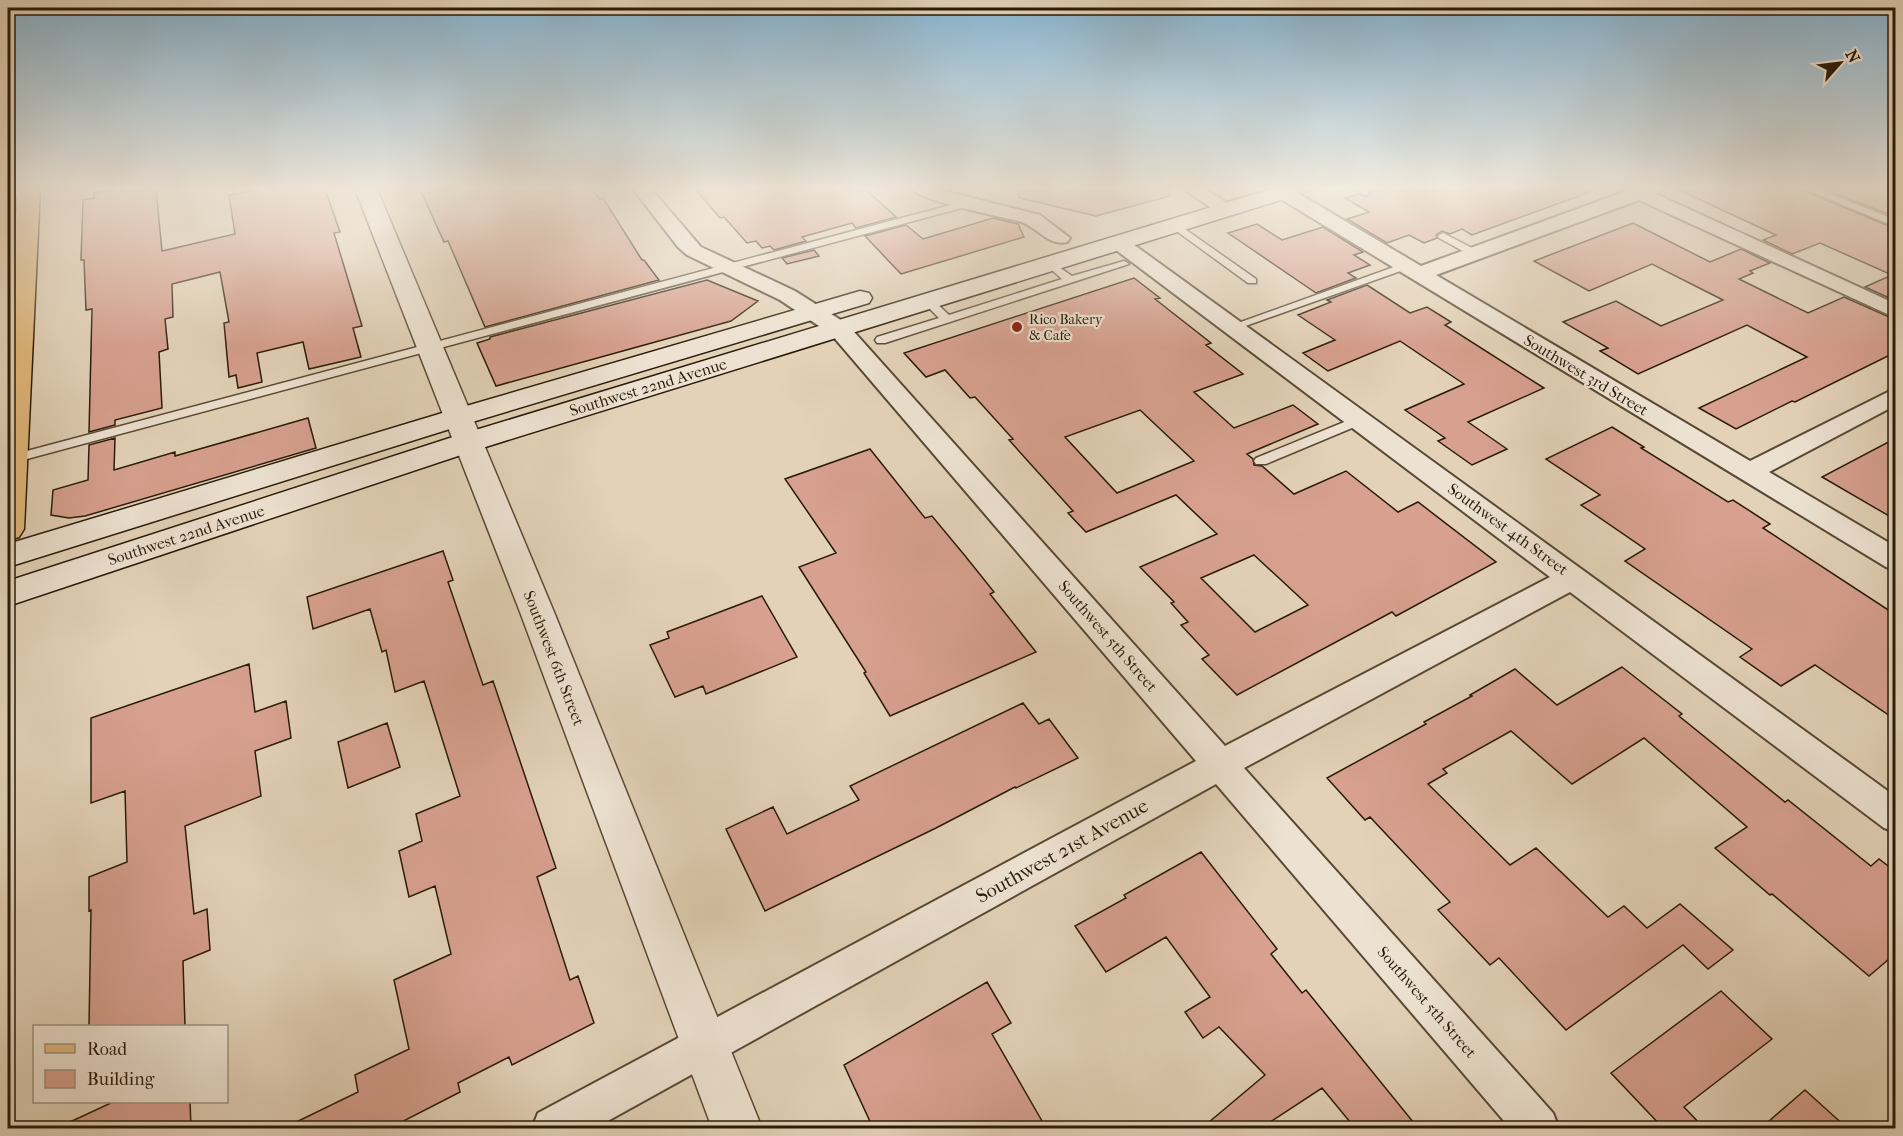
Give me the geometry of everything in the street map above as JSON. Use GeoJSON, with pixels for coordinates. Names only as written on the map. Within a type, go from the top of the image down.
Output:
{"type":"FeatureCollection","features":[{"type":"Feature","properties":{"kind":"main road"},"geometry":{"type":"LineString","coordinates":[[8,529],[10,463],[25,242]]}},
{"type":"Feature","properties":{"kind":"main road","name":"Southwest 6th Street"},"geometry":{"type":"LineString","coordinates":[[387,242],[464,430],[738,1128]]}},
{"type":"Feature","properties":{"kind":"main road","name":"Southwest 22nd Avenue"},"geometry":{"type":"LineString","coordinates":[[8,556],[464,430],[828,320],[1049,242]]}},
{"type":"Feature","properties":{"kind":"main road","name":"Southwest 22nd Avenue"},"geometry":{"type":"LineString","coordinates":[[828,320],[928,301],[1050,264],[1121,253],[1142,242]]}},
{"type":"Feature","properties":{"kind":"main road","name":"Southwest 22nd Avenue"},"geometry":{"type":"LineString","coordinates":[[8,594],[464,430]]}},
{"type":"Feature","properties":{"kind":"street","name":"Southwest 5th Street"},"geometry":{"type":"LineString","coordinates":[[684,242],[694,251],[828,320],[1221,764],[1538,1128]]}},
{"type":"Feature","properties":{"kind":"street","name":"Southwest 3rd Street"},"geometry":{"type":"LineString","coordinates":[[1367,242],[1896,560]]}},
{"type":"Feature","properties":{"kind":"street"},"geometry":{"type":"LineString","coordinates":[[1411,270],[1474,253],[1504,242]]}},
{"type":"Feature","properties":{"kind":"street"},"geometry":{"type":"LineString","coordinates":[[1751,242],[1896,312]]}},
{"type":"Feature","properties":{"kind":"street","name":"Southwest 4th Street"},"geometry":{"type":"LineString","coordinates":[[1121,253],[1233,327],[1896,817]]}},
{"type":"Feature","properties":{"kind":"street"},"geometry":{"type":"LineString","coordinates":[[1749,472],[1896,395]]}},
{"type":"Feature","properties":{"kind":"street","name":"Southwest 21st Avenue"},"geometry":{"type":"LineString","coordinates":[[553,1128],[1221,764],[1573,577]]}},
{"type":"Feature","properties":{"kind":"lane"},"geometry":{"type":"LineString","coordinates":[[10,463],[821,242]]}},
{"type":"Feature","properties":{"kind":"lane"},"geometry":{"type":"LineString","coordinates":[[1198,242],[1252,281]]}},
{"type":"Feature","properties":{"kind":"lane"},"geometry":{"type":"LineString","coordinates":[[1454,242],[1474,253]]}},
{"type":"Feature","properties":{"kind":"lane"},"geometry":{"type":"LineString","coordinates":[[882,340],[1070,280],[1121,253]]}},
{"type":"Feature","properties":{"kind":"lane"},"geometry":{"type":"LineString","coordinates":[[1050,264],[1070,280]]}},
{"type":"Feature","properties":{"kind":"lane"},"geometry":{"type":"LineString","coordinates":[[1233,327],[1411,270]]}},
{"type":"Feature","properties":{"kind":"lane"},"geometry":{"type":"LineString","coordinates":[[928,301],[947,320]]}},
{"type":"Feature","properties":{"kind":"lane"},"geometry":{"type":"LineString","coordinates":[[1261,461],[1359,420]]}},
{"type":"Feature","properties":{"kind":"building"},"geometry":{"type":"Polygon","coordinates":[[[82,242],[161,242],[162,251],[201,242],[337,242],[362,326],[353,328],[361,357],[309,369],[303,342],[257,353],[262,382],[238,388],[236,375],[229,377],[224,323],[229,322],[220,272],[172,284],[173,317],[165,319],[168,349],[159,352],[162,408],[115,420],[115,425],[89,432],[92,309],[86,310],[84,260],[81,260],[82,242]]]}},
{"type":"Feature","properties":{"kind":"building"},"geometry":{"type":"Polygon","coordinates":[[[448,242],[631,242],[659,280],[485,327],[448,242]]]}},
{"type":"Feature","properties":{"kind":"building"},"geometry":{"type":"Polygon","coordinates":[[[757,242],[802,242],[774,250],[770,246],[762,248],[757,242]]]}},
{"type":"Feature","properties":{"kind":"building"},"geometry":{"type":"Polygon","coordinates":[[[871,242],[1007,242],[901,274],[871,242]]]}},
{"type":"Feature","properties":{"kind":"building"},"geometry":{"type":"Polygon","coordinates":[[[1241,242],[1347,242],[1363,252],[1354,255],[1370,265],[1348,273],[1356,278],[1316,293],[1241,242]]]}},
{"type":"Feature","properties":{"kind":"building"},"geometry":{"type":"Polygon","coordinates":[[[1583,242],[1671,242],[1710,262],[1741,249],[1770,263],[1750,271],[1753,273],[1739,279],[1808,313],[1844,297],[1896,320],[1896,352],[1736,429],[1699,408],[1807,357],[1747,325],[1638,374],[1600,351],[1608,348],[1563,322],[1616,301],[1661,326],[1723,300],[1652,264],[1589,291],[1534,261],[1583,242]]]}},
{"type":"Feature","properties":{"kind":"building"},"geometry":{"type":"Polygon","coordinates":[[[1767,242],[1896,242],[1896,301],[1865,287],[1892,275],[1820,243],[1792,254],[1767,242]]]}},
{"type":"Feature","properties":{"kind":"building"},"geometry":{"type":"Polygon","coordinates":[[[814,250],[819,256],[787,264],[782,258],[814,250]]]}},
{"type":"Feature","properties":{"kind":"building"},"geometry":{"type":"Polygon","coordinates":[[[1134,278],[1160,298],[1155,299],[1211,343],[1206,345],[1243,374],[1194,392],[1234,428],[1293,405],[1318,424],[1247,454],[1253,459],[1254,465],[1262,466],[1294,494],[1346,471],[1398,512],[1418,502],[1496,562],[1396,616],[1392,612],[1237,695],[1202,659],[1209,655],[1181,625],[1188,622],[1171,603],[1174,602],[1140,567],[1217,534],[1176,495],[1086,532],[1068,513],[1073,511],[1009,440],[1013,439],[975,397],[970,398],[945,370],[926,377],[904,353],[1134,278]],[[1140,410],[1065,437],[1117,493],[1194,461],[1140,410]],[[1254,555],[1201,578],[1255,632],[1308,605],[1254,555]]]}},
{"type":"Feature","properties":{"kind":"building"},"geometry":{"type":"Polygon","coordinates":[[[707,280],[758,301],[731,321],[496,386],[477,343],[490,339],[490,337],[707,280]]]}},
{"type":"Feature","properties":{"kind":"building"},"geometry":{"type":"Polygon","coordinates":[[[1367,285],[1410,313],[1427,307],[1451,322],[1445,325],[1544,388],[1468,422],[1507,449],[1472,465],[1438,441],[1445,438],[1405,410],[1464,384],[1400,341],[1328,371],[1303,353],[1335,340],[1298,315],[1331,302],[1327,300],[1367,285]]]}},
{"type":"Feature","properties":{"kind":"building"},"geometry":{"type":"Polygon","coordinates":[[[308,418],[316,448],[85,516],[69,518],[51,515],[53,490],[88,480],[89,445],[115,438],[114,470],[175,452],[175,456],[308,418]]]}},
{"type":"Feature","properties":{"kind":"building"},"geometry":{"type":"Polygon","coordinates":[[[1612,427],[1644,447],[1641,448],[1728,502],[1733,500],[1770,524],[1763,528],[1896,615],[1896,720],[1815,665],[1781,686],[1740,657],[1752,649],[1625,561],[1645,549],[1581,505],[1600,495],[1546,459],[1612,427]]]}},
{"type":"Feature","properties":{"kind":"building"},"geometry":{"type":"Polygon","coordinates":[[[1896,438],[1896,520],[1822,477],[1896,438]]]}},
{"type":"Feature","properties":{"kind":"building"},"geometry":{"type":"Polygon","coordinates":[[[870,449],[925,518],[932,516],[966,557],[994,592],[990,594],[1036,652],[890,716],[864,673],[866,672],[799,567],[836,553],[785,479],[870,449]]]}},
{"type":"Feature","properties":{"kind":"building"},"geometry":{"type":"Polygon","coordinates":[[[443,551],[453,580],[448,582],[483,685],[493,681],[556,868],[537,877],[570,980],[578,976],[594,1023],[512,1065],[509,1057],[458,1083],[460,1092],[390,1128],[284,1128],[358,1092],[355,1075],[409,1049],[394,980],[451,954],[435,886],[409,897],[399,851],[422,841],[416,814],[460,796],[424,681],[395,692],[386,650],[382,652],[370,609],[313,629],[307,597],[443,551]]]}},
{"type":"Feature","properties":{"kind":"building"},"geometry":{"type":"Polygon","coordinates":[[[762,596],[797,657],[706,694],[703,686],[675,697],[650,645],[669,638],[667,632],[762,596]]]}},
{"type":"Feature","properties":{"kind":"building"},"geometry":{"type":"Polygon","coordinates":[[[249,664],[255,712],[286,701],[291,738],[255,751],[261,796],[185,826],[194,914],[207,909],[210,950],[183,961],[185,1025],[89,1025],[91,910],[89,911],[89,877],[127,862],[125,791],[91,803],[91,718],[249,664]]]}},
{"type":"Feature","properties":{"kind":"building"},"geometry":{"type":"Polygon","coordinates":[[[1622,667],[1682,714],[1679,716],[1785,802],[1788,800],[1871,866],[1879,859],[1896,872],[1896,953],[1869,976],[1772,894],[1770,895],[1715,848],[1747,827],[1644,738],[1572,784],[1511,731],[1443,769],[1447,773],[1428,784],[1510,865],[1536,848],[1608,917],[1624,906],[1647,928],[1680,904],[1733,950],[1708,969],[1683,945],[1566,1030],[1499,958],[1490,965],[1438,910],[1450,902],[1370,817],[1365,820],[1327,778],[1426,724],[1424,722],[1515,669],[1557,705],[1622,667]]]}},
{"type":"Feature","properties":{"kind":"building"},"geometry":{"type":"Polygon","coordinates":[[[1023,703],[1039,724],[1049,719],[1078,758],[765,911],[726,829],[773,807],[787,834],[859,800],[850,786],[1023,703]]]}},
{"type":"Feature","properties":{"kind":"building"},"geometry":{"type":"Polygon","coordinates":[[[387,723],[400,767],[348,788],[338,742],[387,723]]]}},
{"type":"Feature","properties":{"kind":"building"},"geometry":{"type":"Polygon","coordinates":[[[1201,852],[1277,949],[1271,954],[1302,993],[1306,990],[1418,1128],[1355,1128],[1322,1088],[1261,1128],[1202,1128],[1265,1075],[1219,1027],[1203,1038],[1185,1012],[1210,997],[1166,937],[1106,972],[1075,926],[1126,898],[1124,895],[1201,852]]]}},
{"type":"Feature","properties":{"kind":"building"},"geometry":{"type":"Polygon","coordinates":[[[987,982],[1011,1023],[992,1034],[1046,1128],[873,1128],[844,1065],[987,982]]]}},
{"type":"Feature","properties":{"kind":"building"},"geometry":{"type":"Polygon","coordinates":[[[1721,991],[1772,1039],[1684,1107],[1704,1128],[1663,1128],[1611,1073],[1721,991]]]}},
{"type":"Feature","properties":{"kind":"building"},"geometry":{"type":"Polygon","coordinates":[[[1805,1090],[1847,1128],[1761,1128],[1805,1090]]]}},
{"type":"Feature","properties":{"kind":"building"},"geometry":{"type":"Polygon","coordinates":[[[111,1103],[190,1103],[191,1128],[57,1128],[111,1103]]]}},
{"type":"Feature","properties":{"kind":"place","name":"Rico Bakery & Cafe"},"geometry":{"type":"Point","coordinates":[1017,327]}}]}
